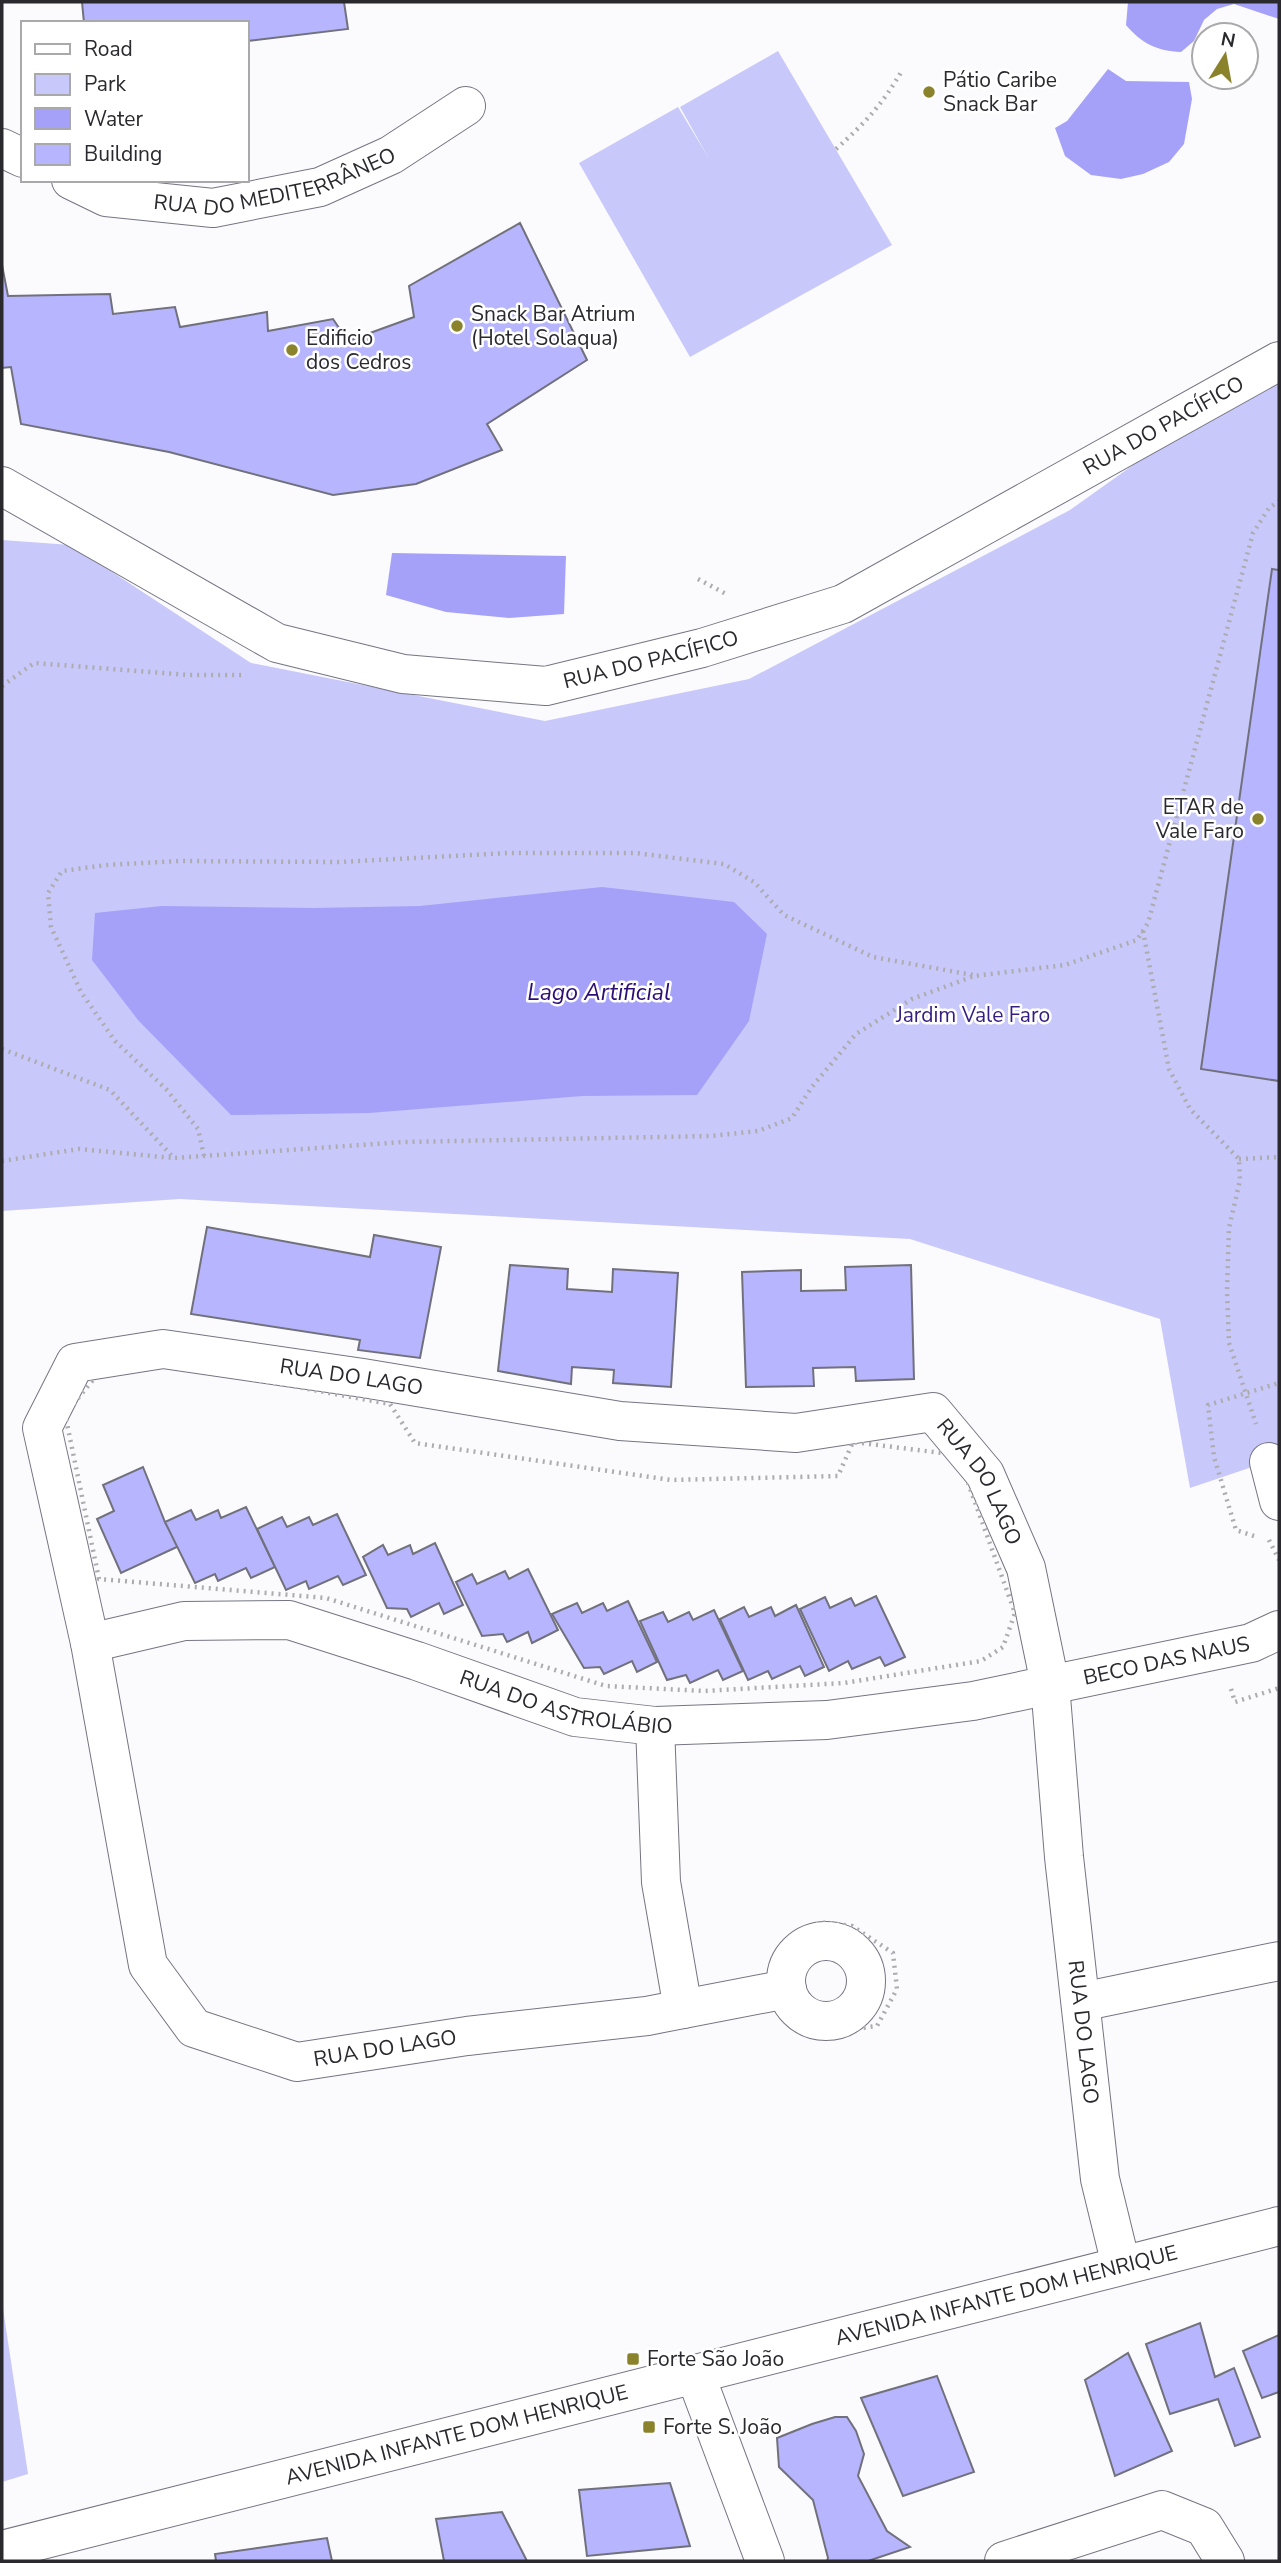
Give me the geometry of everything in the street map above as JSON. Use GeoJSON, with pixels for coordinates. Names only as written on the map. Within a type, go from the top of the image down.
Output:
{"type":"FeatureCollection","features":[{"type":"Feature","properties":{"kind":"street","name":"RUA DO MEDITERRÂNEO"},"geometry":{"type":"LineString","coordinates":[[75,182],[106,197],[214,208],[320,187],[391,155],[466,106]]}},
{"type":"Feature","properties":{"kind":"street"},"geometry":{"type":"LineString","coordinates":[[2,148],[21,157]]}},
{"type":"Feature","properties":{"kind":"street","name":"RUA DO PACÍFICO"},"geometry":{"type":"LineString","coordinates":[[2,486],[277,643],[403,674],[546,685],[702,648],[843,604],[1279,361]]}},
{"type":"Feature","properties":{"kind":"street","name":"RUA DO LAGO"},"geometry":{"type":"LineString","coordinates":[[787,1989],[647,2015],[467,2036],[297,2062],[194,2028],[148,1965],[90,1643],[42,1428],[75,1363],[163,1349],[377,1380],[620,1421],[796,1433],[933,1412],[985,1474],[1026,1568],[1051,1684],[1064,1857],[1100,2179],[1121,2265]]}},
{"type":"Feature","properties":{"kind":"street"},"geometry":{"type":"LineString","coordinates":[[1269,1462],[1279,1501]]}},
{"type":"Feature","properties":{"kind":"street","name":"RUA DO ASTROLÁBIO"},"geometry":{"type":"LineString","coordinates":[[90,1643],[184,1621],[289,1620],[417,1661],[575,1717],[655,1726],[827,1720],[974,1702],[1051,1684]]}},
{"type":"Feature","properties":{"kind":"street","name":"BECO DAS NAUS"},"geometry":{"type":"LineString","coordinates":[[1051,1684],[1251,1643],[1279,1630]]}},
{"type":"Feature","properties":{"kind":"street"},"geometry":{"type":"LineString","coordinates":[[655,1726],[661,1882],[683,2009]]}},
{"type":"Feature","properties":{"kind":"street"},"geometry":{"type":"LineString","coordinates":[[1081,2002],[1279,1961]]}},
{"type":"Feature","properties":{"kind":"street","name":"AVENIDA INFANTE DOM HENRIQUE"},"geometry":{"type":"LineString","coordinates":[[2,2550],[1279,2226]]}},
{"type":"Feature","properties":{"kind":"street"},"geometry":{"type":"LineString","coordinates":[[695,2374],[765,2561]]}},
{"type":"Feature","properties":{"kind":"street"},"geometry":{"type":"LineString","coordinates":[[1004,2561],[1162,2510],[1204,2527],[1225,2561]]}},
{"type":"Feature","properties":{"kind":"path"},"geometry":{"type":"LineString","coordinates":[[836,149],[864,124],[884,101],[903,69]]}},
{"type":"Feature","properties":{"kind":"path"},"geometry":{"type":"LineString","coordinates":[[2,1161],[79,1149],[174,1158],[404,1142],[711,1136],[758,1131],[792,1118],[811,1088],[856,1034],[912,999],[974,976],[1065,965],[1137,940],[1149,923],[1253,533],[1269,508],[1279,500]]}},
{"type":"Feature","properties":{"kind":"path"},"geometry":{"type":"LineString","coordinates":[[2,686],[34,663],[189,675],[256,674]]}},
{"type":"Feature","properties":{"kind":"path"},"geometry":{"type":"LineString","coordinates":[[204,1156],[198,1129],[166,1089],[115,1041],[81,992],[51,927],[48,893],[61,870],[179,861],[341,862],[509,853],[635,853],[724,864],[754,882],[784,915],[873,957],[974,976]]}},
{"type":"Feature","properties":{"kind":"path"},"geometry":{"type":"LineString","coordinates":[[1143,931],[1169,1069],[1189,1109],[1239,1159],[1240,1180],[1229,1228],[1229,1343],[1269,1462]]}},
{"type":"Feature","properties":{"kind":"path"},"geometry":{"type":"LineString","coordinates":[[2,1049],[110,1090],[174,1158]]}},
{"type":"Feature","properties":{"kind":"path"},"geometry":{"type":"LineString","coordinates":[[1239,1159],[1279,1157]]}},
{"type":"Feature","properties":{"kind":"path"},"geometry":{"type":"LineString","coordinates":[[170,1364],[390,1404],[415,1443],[671,1480],[838,1476],[853,1442],[958,1455],[1015,1613],[1003,1647],[981,1661],[844,1683],[704,1691],[606,1686],[326,1598],[99,1579],[65,1414],[97,1375],[170,1364]]}},
{"type":"Feature","properties":{"kind":"path"},"geometry":{"type":"LineString","coordinates":[[1229,1683],[1235,1702],[1279,1688]]}},
{"type":"Feature","properties":{"kind":"green space"},"geometry":{"type":"Polygon","coordinates":[[[778,51],[892,245],[690,357],[579,163],[678,107],[708,157],[680,107],[778,51]]]}},
{"type":"Feature","properties":{"kind":"green space","name":"Jardim Vale Faro"},"geometry":{"type":"Polygon","coordinates":[[[1279,361],[1279,570],[1272,569],[1208,1020],[1254,754],[1279,757],[1279,1046],[1206,1032],[1201,1068],[1279,1081],[1279,1458],[1190,1488],[1160,1319],[910,1239],[180,1199],[2,1211],[2,540],[71,545],[251,663],[545,721],[749,679],[1070,510],[1279,361]]]}},
{"type":"Feature","properties":{"kind":"green space"},"geometry":{"type":"Polygon","coordinates":[[[2,2302],[28,2474],[2,2482],[2,2302]]]}},
{"type":"Feature","properties":{"kind":"water"},"geometry":{"type":"Polygon","coordinates":[[[1128,2],[1279,2],[1279,19],[1234,4],[1217,9],[1204,21],[1190,21],[1190,44],[1181,52],[1150,45],[1126,25],[1128,2]]]}},
{"type":"Feature","properties":{"kind":"water"},"geometry":{"type":"Polygon","coordinates":[[[1108,69],[1126,81],[1189,82],[1192,99],[1184,144],[1169,162],[1143,174],[1121,179],[1091,175],[1065,156],[1055,128],[1067,121],[1108,69]]]}},
{"type":"Feature","properties":{"kind":"water"},"geometry":{"type":"Polygon","coordinates":[[[392,553],[566,556],[564,614],[509,618],[446,612],[386,595],[392,553]]]}},
{"type":"Feature","properties":{"kind":"water","name":"Lago Artificial"},"geometry":{"type":"Polygon","coordinates":[[[602,887],[734,902],[767,934],[749,1021],[697,1095],[582,1096],[369,1113],[231,1115],[138,1020],[92,960],[95,913],[162,906],[420,906],[602,887]]]}},
{"type":"Feature","properties":{"kind":"building"},"geometry":{"type":"Polygon","coordinates":[[[82,2],[344,2],[348,29],[248,41],[248,21],[84,21],[82,2]]]}},
{"type":"Feature","properties":{"kind":"building","name":"Edificio dos Cedros"},"geometry":{"type":"Polygon","coordinates":[[[520,223],[587,360],[487,424],[502,450],[416,484],[333,495],[169,452],[21,424],[11,367],[2,368],[2,265],[8,296],[110,294],[113,314],[175,307],[180,327],[267,312],[268,331],[333,319],[348,341],[414,317],[409,286],[520,223]]]}},
{"type":"Feature","properties":{"kind":"building","name":"ETAR de Vale Faro"},"geometry":{"type":"Polygon","coordinates":[[[1272,569],[1279,570],[1279,1081],[1201,1069],[1272,569]]]}},
{"type":"Feature","properties":{"kind":"building"},"geometry":{"type":"Polygon","coordinates":[[[207,1227],[370,1257],[374,1235],[441,1247],[420,1358],[358,1350],[360,1340],[191,1314],[207,1227]]]}},
{"type":"Feature","properties":{"kind":"building"},"geometry":{"type":"Polygon","coordinates":[[[510,1265],[568,1269],[567,1289],[612,1292],[613,1269],[678,1273],[671,1387],[613,1383],[614,1370],[572,1367],[571,1384],[498,1371],[510,1265]]]}},
{"type":"Feature","properties":{"kind":"building"},"geometry":{"type":"Polygon","coordinates":[[[911,1265],[914,1379],[856,1381],[855,1367],[813,1368],[814,1386],[746,1387],[742,1272],[801,1270],[801,1291],[846,1290],[845,1267],[911,1265]]]}},
{"type":"Feature","properties":{"kind":"building"},"geometry":{"type":"Polygon","coordinates":[[[143,1467],[165,1522],[179,1546],[121,1573],[97,1519],[114,1511],[103,1485],[143,1467]]]}},
{"type":"Feature","properties":{"kind":"building"},"geometry":{"type":"Polygon","coordinates":[[[246,1507],[275,1567],[251,1578],[246,1568],[218,1581],[215,1574],[195,1583],[165,1522],[191,1510],[196,1520],[218,1510],[221,1518],[246,1507]]]}},
{"type":"Feature","properties":{"kind":"building"},"geometry":{"type":"Polygon","coordinates":[[[337,1514],[366,1575],[343,1585],[338,1576],[309,1589],[306,1581],[286,1590],[257,1529],[282,1517],[287,1527],[309,1517],[313,1525],[337,1514]]]}},
{"type":"Feature","properties":{"kind":"building"},"geometry":{"type":"Polygon","coordinates":[[[435,1543],[463,1605],[444,1614],[439,1603],[411,1617],[407,1609],[387,1608],[363,1557],[383,1545],[388,1555],[410,1545],[413,1554],[435,1543]]]}},
{"type":"Feature","properties":{"kind":"building"},"geometry":{"type":"Polygon","coordinates":[[[528,1569],[558,1630],[532,1643],[528,1632],[507,1642],[503,1634],[482,1636],[456,1582],[472,1574],[477,1584],[505,1571],[509,1579],[528,1569]]]}},
{"type":"Feature","properties":{"kind":"building"},"geometry":{"type":"Polygon","coordinates":[[[876,1596],[905,1657],[885,1666],[880,1657],[852,1669],[848,1661],[829,1671],[800,1609],[825,1597],[830,1608],[851,1598],[855,1606],[876,1596]]]}},
{"type":"Feature","properties":{"kind":"building"},"geometry":{"type":"Polygon","coordinates":[[[628,1601],[657,1662],[637,1672],[632,1661],[604,1674],[600,1667],[584,1668],[552,1614],[577,1603],[582,1613],[603,1603],[607,1611],[628,1601]]]}},
{"type":"Feature","properties":{"kind":"building"},"geometry":{"type":"Polygon","coordinates":[[[796,1605],[824,1667],[805,1676],[800,1666],[772,1679],[768,1671],[748,1680],[720,1619],[744,1607],[749,1617],[771,1607],[775,1616],[796,1605]]]}},
{"type":"Feature","properties":{"kind":"building"},"geometry":{"type":"Polygon","coordinates":[[[714,1610],[743,1671],[723,1680],[718,1670],[690,1683],[686,1675],[667,1680],[640,1621],[663,1612],[668,1622],[689,1612],[693,1620],[714,1610]]]}},
{"type":"Feature","properties":{"kind":"building"},"geometry":{"type":"Polygon","coordinates":[[[1200,2323],[1215,2377],[1234,2368],[1260,2437],[1235,2446],[1218,2399],[1170,2414],[1146,2344],[1200,2323]]]}},
{"type":"Feature","properties":{"kind":"building"},"geometry":{"type":"Polygon","coordinates":[[[1279,2335],[1279,2392],[1262,2398],[1243,2351],[1279,2335]]]}},
{"type":"Feature","properties":{"kind":"building"},"geometry":{"type":"Polygon","coordinates":[[[1128,2353],[1172,2451],[1115,2476],[1085,2380],[1128,2353]]]}},
{"type":"Feature","properties":{"kind":"building"},"geometry":{"type":"Polygon","coordinates":[[[937,2376],[974,2472],[903,2496],[861,2398],[937,2376]]]}},
{"type":"Feature","properties":{"kind":"building"},"geometry":{"type":"Polygon","coordinates":[[[835,2417],[847,2417],[856,2431],[864,2454],[858,2476],[887,2531],[910,2547],[868,2561],[827,2561],[813,2500],[779,2467],[777,2438],[835,2417]]]}},
{"type":"Feature","properties":{"kind":"building"},"geometry":{"type":"Polygon","coordinates":[[[670,2483],[690,2546],[587,2556],[579,2490],[670,2483]]]}},
{"type":"Feature","properties":{"kind":"building"},"geometry":{"type":"Polygon","coordinates":[[[502,2512],[527,2561],[444,2561],[436,2519],[502,2512]]]}},
{"type":"Feature","properties":{"kind":"building"},"geometry":{"type":"Polygon","coordinates":[[[327,2538],[332,2561],[216,2561],[215,2554],[327,2538]]]}},
{"type":"Feature","properties":{"kind":"place","name":"Pátio Caribe Snack Bar"},"geometry":{"type":"Point","coordinates":[929,92]}},
{"type":"Feature","properties":{"kind":"place","name":"Snack Bar Atrium (Hotel Solaqua)"},"geometry":{"type":"Point","coordinates":[457,326]}},
{"type":"Feature","properties":{"kind":"place","name":"Edificio dos Cedros"},"geometry":{"type":"Point","coordinates":[292,350]}},
{"type":"Feature","properties":{"kind":"place","name":"ETAR de Vale Faro"},"geometry":{"type":"Point","coordinates":[1258,819]}},
{"type":"Feature","properties":{"kind":"place","name":"Forte São João"},"geometry":{"type":"Point","coordinates":[633,2359]}},
{"type":"Feature","properties":{"kind":"place","name":"Forte S. João"},"geometry":{"type":"Point","coordinates":[649,2427]}}]}
